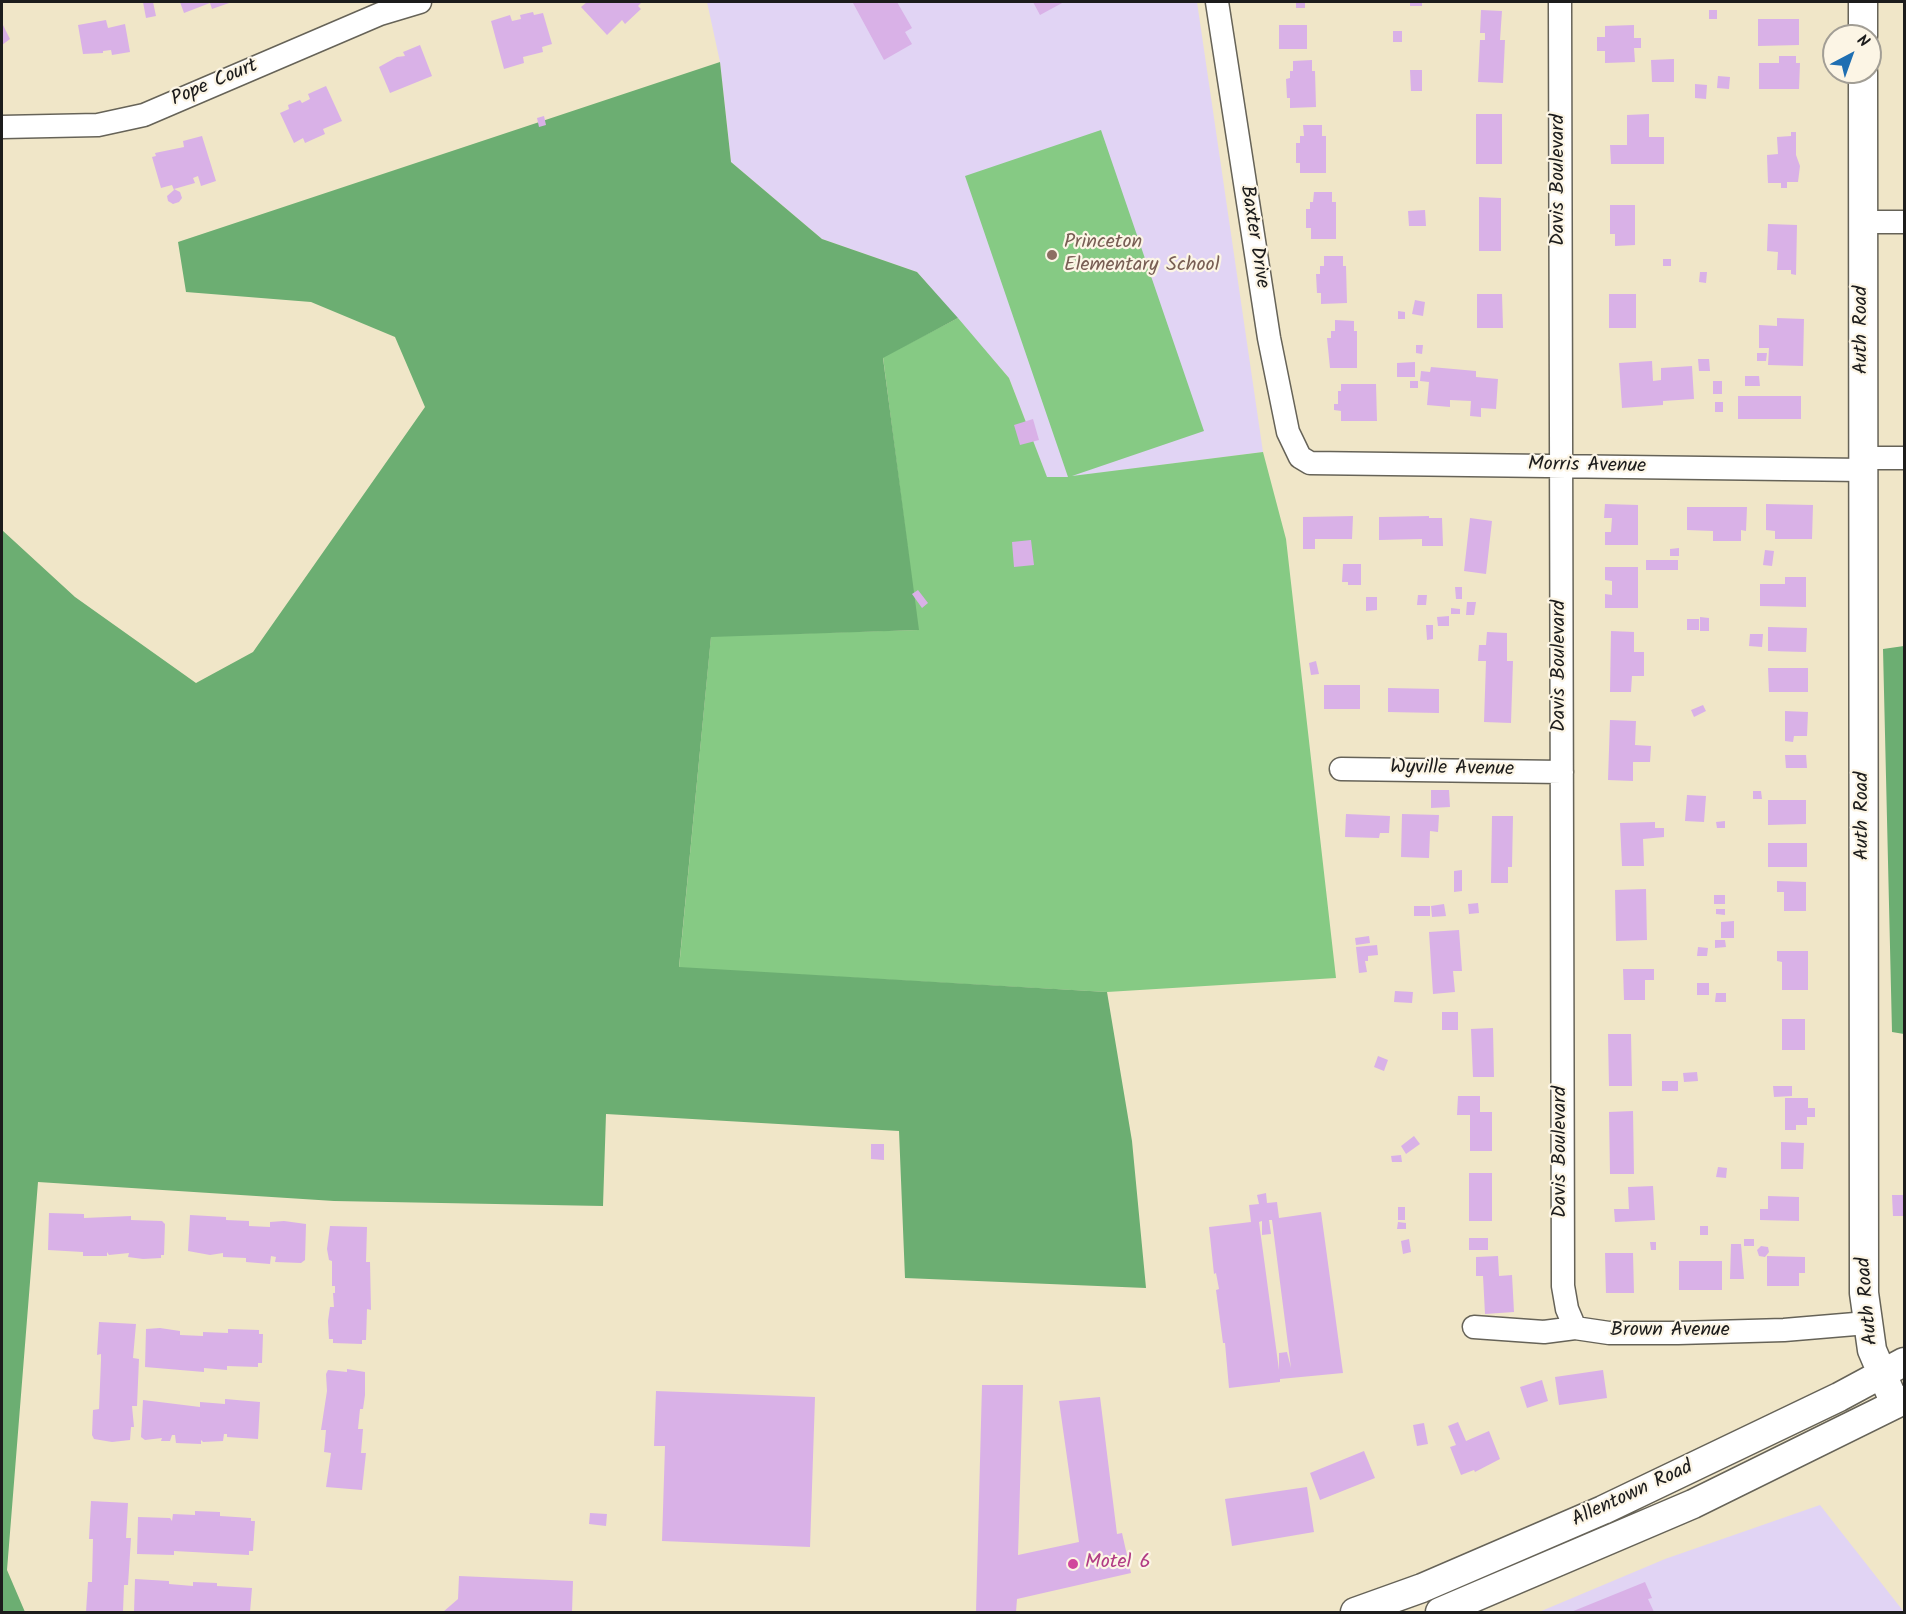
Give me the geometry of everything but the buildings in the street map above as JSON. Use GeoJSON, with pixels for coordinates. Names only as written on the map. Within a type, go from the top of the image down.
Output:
{"type":"FeatureCollection","features":[{"type":"Feature","properties":{"kind":"main road"},"geometry":{"type":"LineString","coordinates":[[1863,2],[1863,24]]}},
{"type":"Feature","properties":{"kind":"main road","name":"Auth Road"},"geometry":{"type":"LineString","coordinates":[[1863,84],[1864,1293],[1872,1350],[1893,1369],[1900,1402]]}},
{"type":"Feature","properties":{"kind":"main road","name":"Allentown Road"},"geometry":{"type":"LineString","coordinates":[[1355,1612],[1422,1588],[1579,1520],[1714,1459],[1893,1369]]}},
{"type":"Feature","properties":{"kind":"main road","name":"Allentown Road"},"geometry":{"type":"LineString","coordinates":[[1440,1612],[1694,1504],[1900,1402]]}},
{"type":"Feature","properties":{"kind":"street","name":"Pope Court"},"geometry":{"type":"LineString","coordinates":[[2,127],[98,124],[144,115],[380,14],[420,2]]}},
{"type":"Feature","properties":{"kind":"street","name":"Baxter Drive"},"geometry":{"type":"LineString","coordinates":[[1217,2],[1269,338],[1288,432],[1300,457],[1310,463]]}},
{"type":"Feature","properties":{"kind":"street","name":"Davis Boulevard"},"geometry":{"type":"LineString","coordinates":[[1560,2],[1563,1286],[1567,1309],[1575,1328]]}},
{"type":"Feature","properties":{"kind":"street"},"geometry":{"type":"LineString","coordinates":[[1863,222],[1905,222]]}},
{"type":"Feature","properties":{"kind":"street","name":"Morris Avenue"},"geometry":{"type":"LineString","coordinates":[[1310,463],[1561,466],[1863,464],[1905,458]]}},
{"type":"Feature","properties":{"kind":"street","name":"Wyville Avenue"},"geometry":{"type":"LineString","coordinates":[[1341,769],[1562,772]]}},
{"type":"Feature","properties":{"kind":"street","name":"Brown Avenue"},"geometry":{"type":"LineString","coordinates":[[1474,1327],[1544,1332],[1575,1328],[1609,1333],[1727,1333],[1867,1323]]}},
{"type":"Feature","properties":{"kind":"shaded area","name":"Princeton Elementary School"},"geometry":{"type":"Polygon","coordinates":[[[707,2],[1197,2],[1263,452],[1047,478],[1009,378],[917,272],[822,239],[731,162],[720,62],[707,2]]]}},
{"type":"Feature","properties":{"kind":"shaded area"},"geometry":{"type":"Polygon","coordinates":[[[1820,1505],[1904,1612],[1539,1612],[1665,1559],[1820,1505]]]}},
{"type":"Feature","properties":{"kind":"green space"},"geometry":{"type":"Polygon","coordinates":[[[720,62],[731,162],[822,239],[917,272],[958,318],[883,358],[919,630],[711,637],[679,967],[1107,992],[1132,1141],[1146,1288],[905,1278],[899,1131],[606,1114],[603,1206],[334,1201],[38,1182],[7,1570],[25,1612],[2,1612],[2,530],[75,597],[196,683],[253,652],[425,407],[395,337],[311,302],[186,292],[178,242],[720,62]]]}},
{"type":"Feature","properties":{"kind":"green space"},"geometry":{"type":"Polygon","coordinates":[[[1101,130],[1204,431],[1072,476],[1263,452],[1286,539],[1336,978],[1107,992],[679,968],[711,636],[918,630],[883,357],[958,318],[1009,378],[1047,477],[1068,477],[965,176],[1101,130]]]}},
{"type":"Feature","properties":{"kind":"green space"},"geometry":{"type":"Polygon","coordinates":[[[1904,646],[1904,1034],[1892,1032],[1883,649],[1904,646]]]}},
{"type":"Feature","properties":{"kind":"place","name":"Princeton Elementary School"},"geometry":{"type":"Point","coordinates":[1052,255]}},
{"type":"Feature","properties":{"kind":"place","name":"Motel 6"},"geometry":{"type":"Point","coordinates":[1073,1564]}}]}
